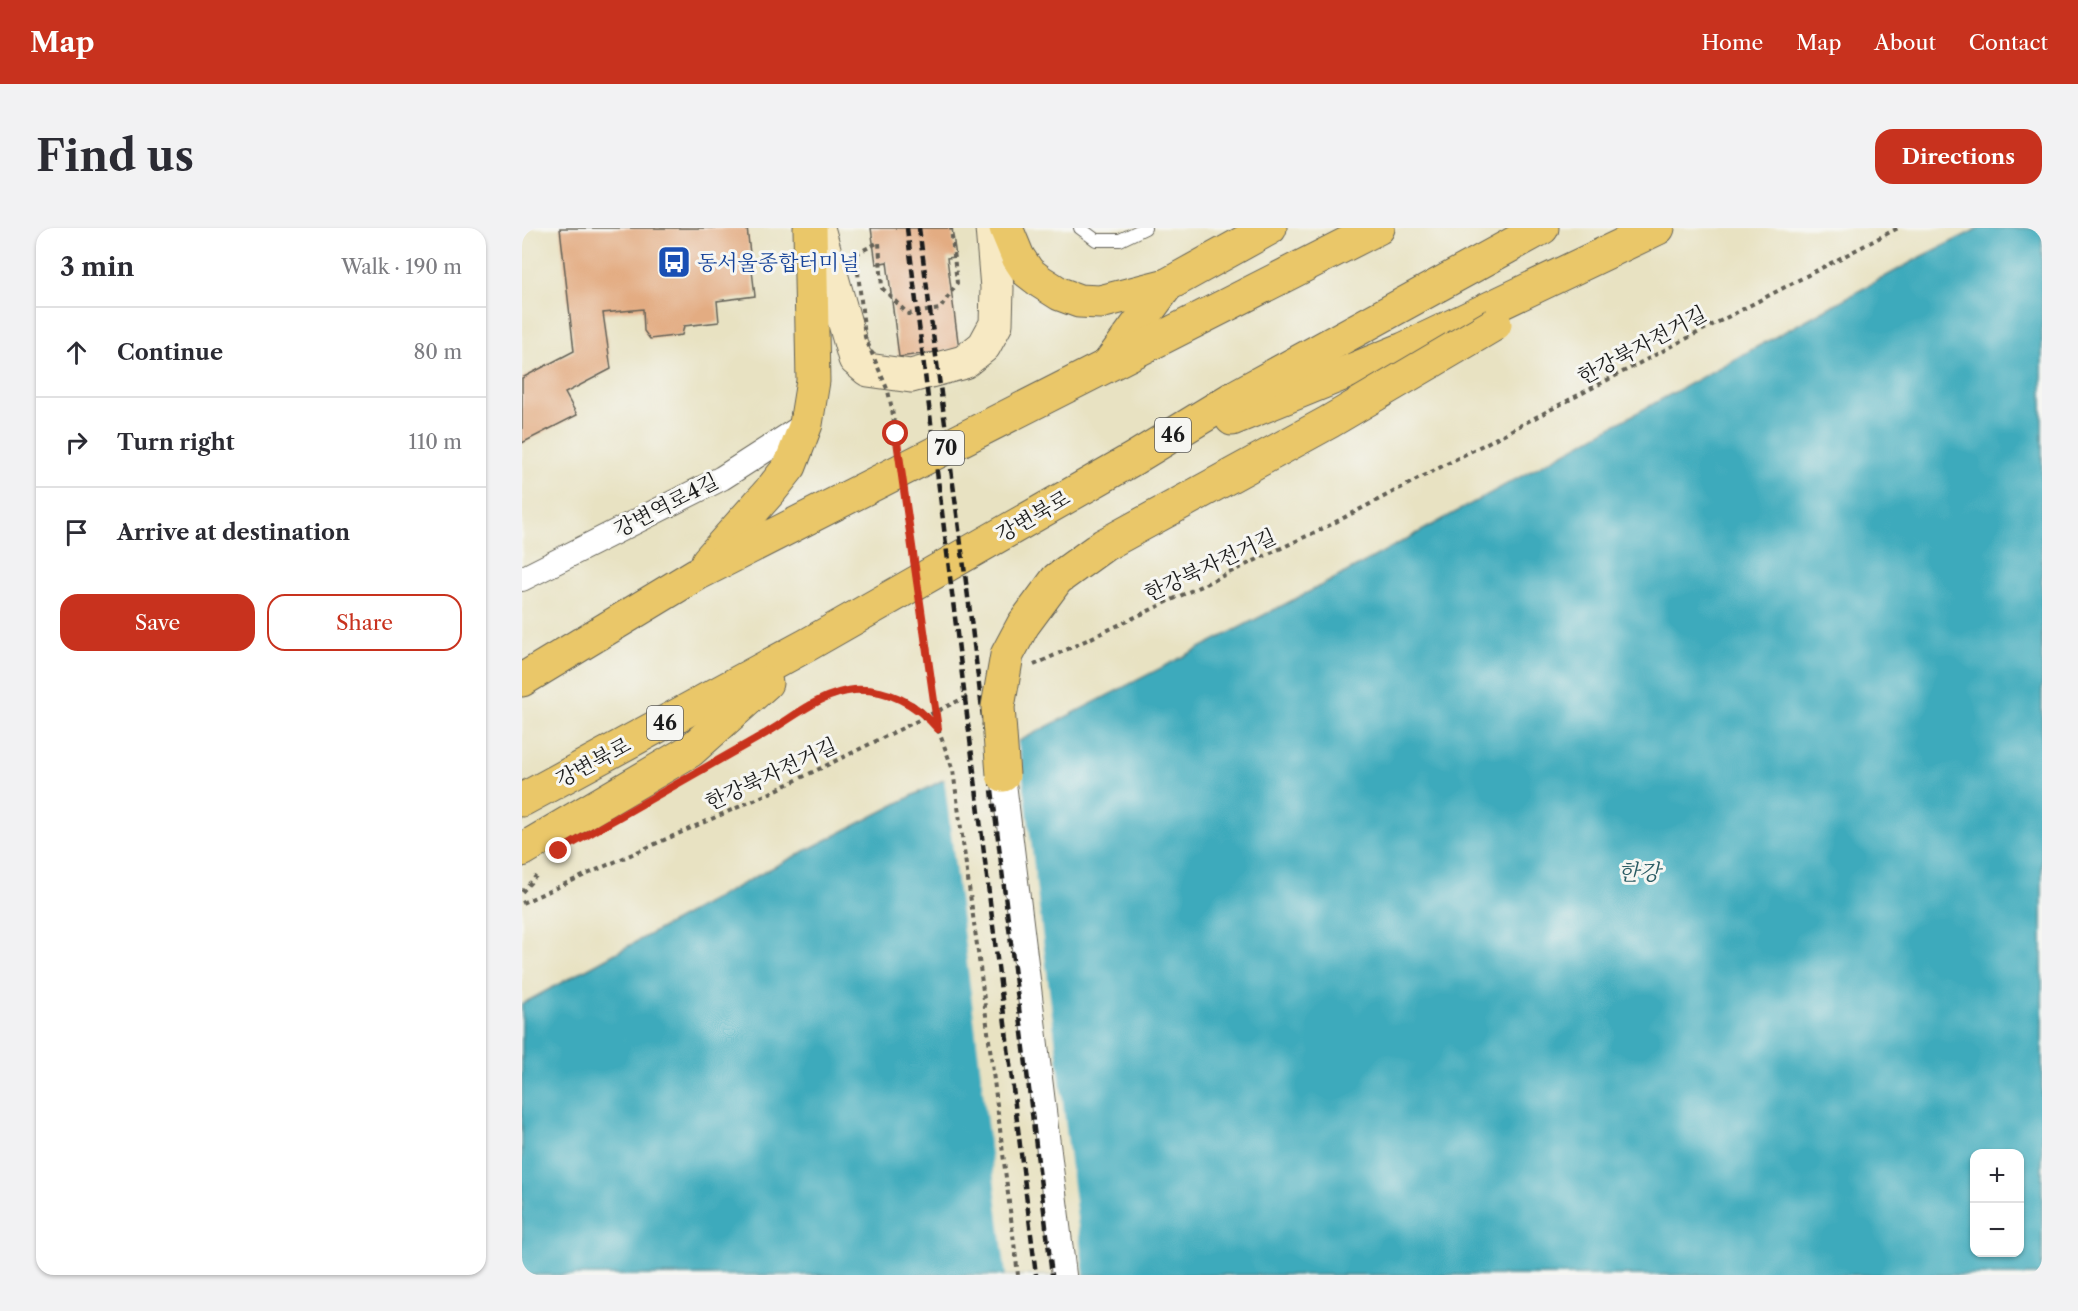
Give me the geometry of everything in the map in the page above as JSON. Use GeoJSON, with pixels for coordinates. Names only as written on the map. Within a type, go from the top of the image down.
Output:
{"type":"FeatureCollection","features":[{"type":"Feature","properties":{"kind":"highway"},"geometry":{"type":"LineString","coordinates":[[697,573],[771,490],[789,466],[806,424],[813,381],[810,228]]}},
{"type":"Feature","properties":{"kind":"highway"},"geometry":{"type":"LineString","coordinates":[[1006,228],[1018,257],[1029,272],[1041,282],[1080,301],[1100,302],[1167,285],[1270,228]]}},
{"type":"Feature","properties":{"kind":"highway","name":"70"},"geometry":{"type":"LineString","coordinates":[[522,680],[697,573],[1378,228]]}},
{"type":"Feature","properties":{"kind":"highway","name":"강변북로"},"geometry":{"type":"LineString","coordinates":[[522,800],[807,645],[1133,459],[1238,395],[1542,228]]}},
{"type":"Feature","properties":{"kind":"highway"},"geometry":{"type":"LineString","coordinates":[[1133,459],[1404,349],[1658,228]]}},
{"type":"Feature","properties":{"kind":"highway"},"geometry":{"type":"LineString","coordinates":[[1003,775],[998,707],[1007,655],[1023,625],[1057,579],[1104,545],[1329,422],[1496,324],[1617,248]]}},
{"type":"Feature","properties":{"kind":"highway"},"geometry":{"type":"LineString","coordinates":[[1107,367],[1167,285]]}},
{"type":"Feature","properties":{"kind":"highway"},"geometry":{"type":"LineString","coordinates":[[522,850],[690,751],[807,645]]}},
{"type":"Feature","properties":{"kind":"main road"},"geometry":{"type":"LineString","coordinates":[[818,228],[855,359],[868,370],[911,376],[964,362],[984,346],[996,324],[997,288],[992,228]]}},
{"type":"Feature","properties":{"kind":"street","name":"강변역로4길"},"geometry":{"type":"LineString","coordinates":[[522,579],[722,478],[806,424]]}},
{"type":"Feature","properties":{"kind":"street"},"geometry":{"type":"LineString","coordinates":[[1003,775],[1064,1275]]}},
{"type":"Feature","properties":{"kind":"lane"},"geometry":{"type":"LineString","coordinates":[[1080,228],[1096,240],[1120,240],[1145,228]]}},
{"type":"Feature","properties":{"kind":"path"},"geometry":{"type":"LineString","coordinates":[[951,228],[957,283],[940,309],[908,315],[882,288],[879,242],[856,254],[865,337],[888,391],[892,409],[938,729],[954,770],[1018,1275]]}},
{"type":"Feature","properties":{"kind":"path","name":"한강북자전거길"},"geometry":{"type":"LineString","coordinates":[[1031,667],[1328,526],[1898,228]]}},
{"type":"Feature","properties":{"kind":"path"},"geometry":{"type":"LineString","coordinates":[[559,851],[835,694],[855,690],[894,697],[918,708],[938,729]]}},
{"type":"Feature","properties":{"kind":"path","name":"한강북자전거길"},"geometry":{"type":"LineString","coordinates":[[522,903],[770,793],[978,692]]}},
{"type":"Feature","properties":{"kind":"water","name":"한강"},"geometry":{"type":"Polygon","coordinates":[[[1979,228],[2042,228],[2042,1275],[522,1275],[522,1004],[768,870],[1332,580],[1919,258],[1979,228]]]}},
{"type":"Feature","properties":{"kind":"pier"},"geometry":{"type":"Polygon","coordinates":[[[1017,739],[1084,1275],[1006,1275],[944,777],[1017,739]]]}},
{"type":"Feature","properties":{"kind":"building","name":"동서울종합터미널"},"geometry":{"type":"Polygon","coordinates":[[[560,228],[747,228],[755,296],[717,301],[719,322],[684,326],[682,335],[650,339],[644,331],[643,309],[603,313],[611,369],[565,393],[577,415],[522,443],[522,378],[574,351],[560,228]]]}},
{"type":"Feature","properties":{"kind":"building"},"geometry":{"type":"Polygon","coordinates":[[[871,228],[952,228],[956,257],[947,258],[959,349],[899,357],[887,262],[876,264],[871,228]]]}},
{"type":"Feature","properties":{"kind":"railway"},"geometry":{"type":"LineString","coordinates":[[907,228],[1036,1275]]}},
{"type":"Feature","properties":{"kind":"railway"},"geometry":{"type":"LineString","coordinates":[[919,228],[970,612],[1052,1275]]}},
{"type":"Feature","properties":{"kind":"place","name":"동서울종합터미널"},"geometry":{"type":"Point","coordinates":[674,262]}},
{"type":"Feature","properties":{"kind":"route"},"geometry":{"type":"LineString","coordinates":[[559,851],[835,694],[855,690],[894,697],[918,708],[938,729],[896,434]]}}]}
